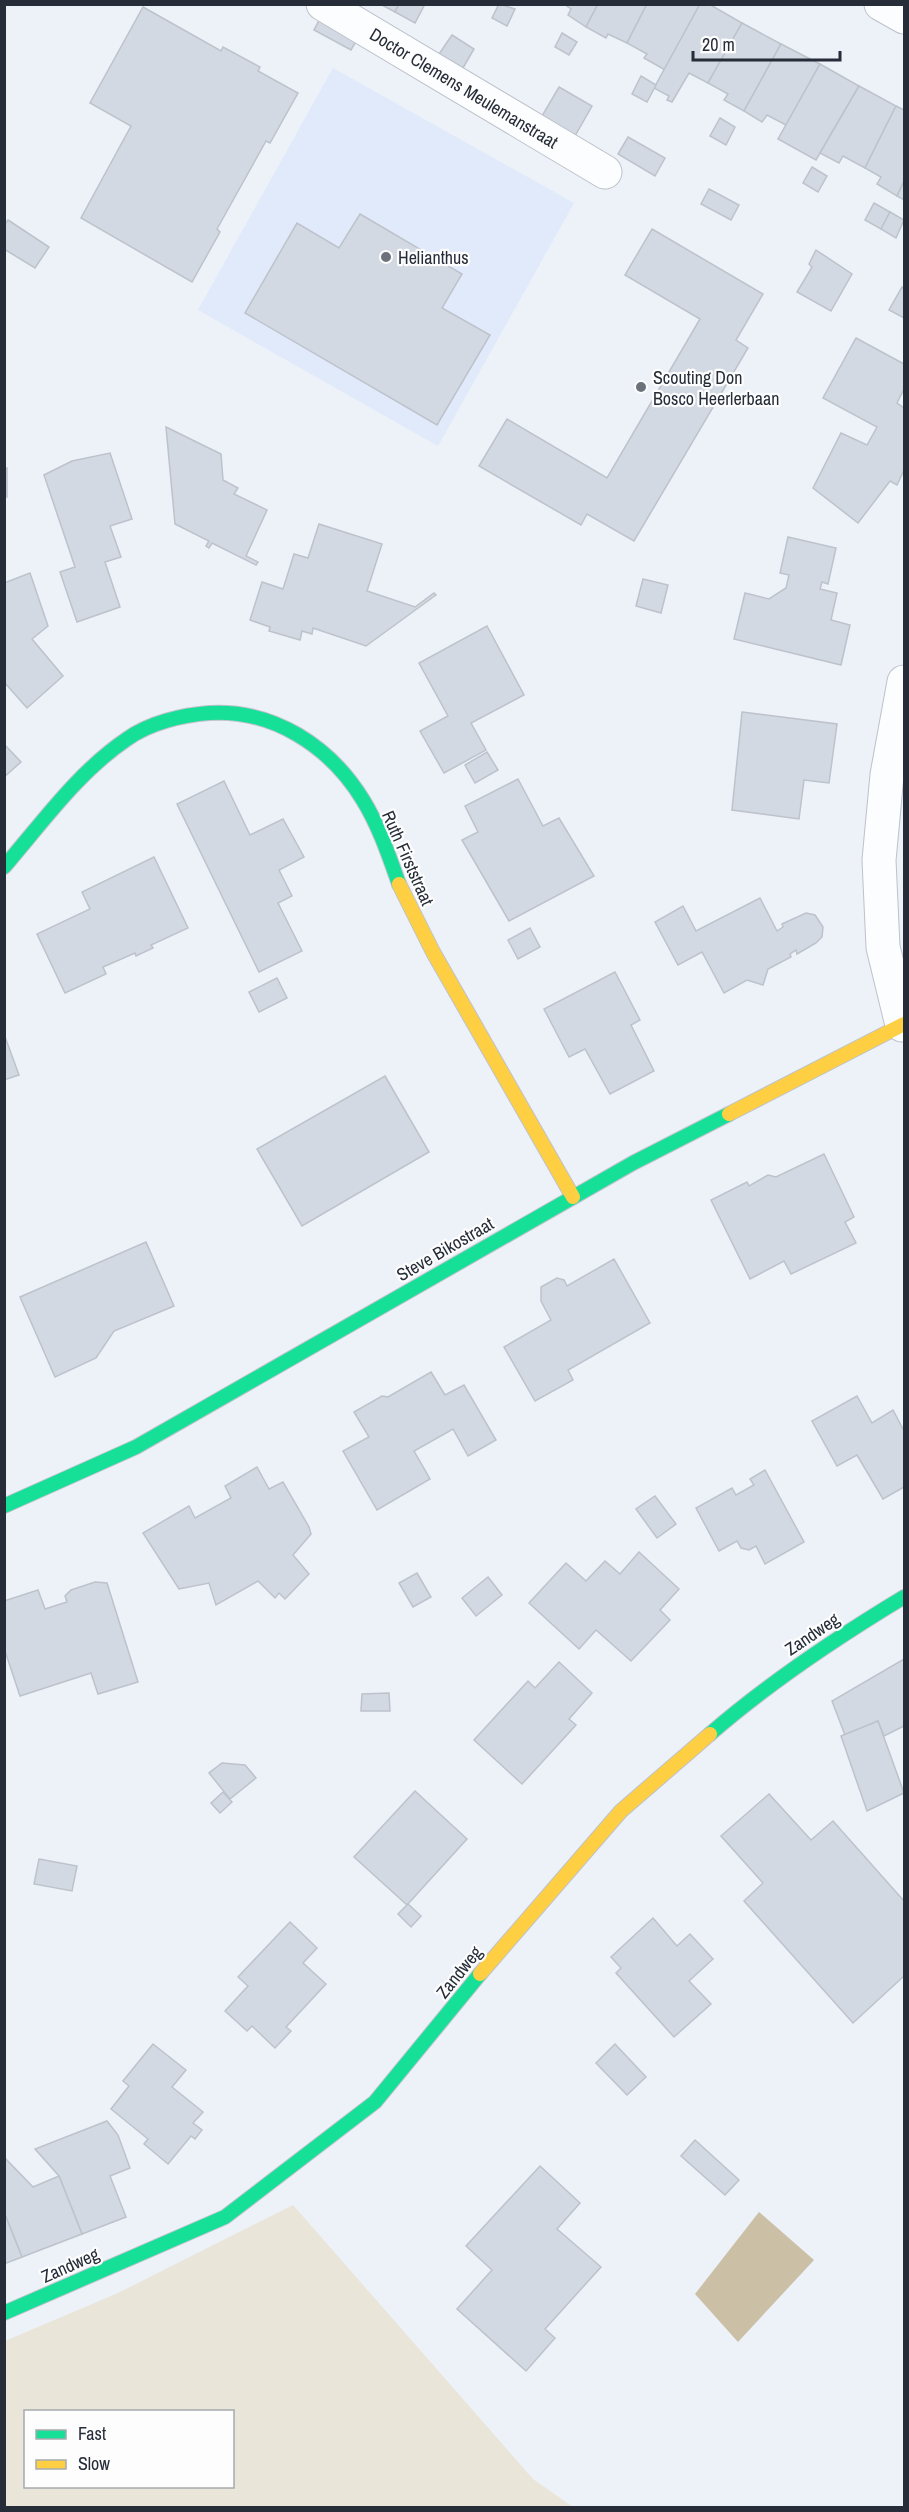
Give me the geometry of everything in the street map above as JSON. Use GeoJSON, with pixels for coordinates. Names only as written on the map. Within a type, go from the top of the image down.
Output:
{"type":"FeatureCollection","features":[{"type":"Feature","properties":{"kind":"street","name":"Doctor Clemens Meulemanstraat"},"geometry":{"type":"LineString","coordinates":[[323,4],[605,172]]}},
{"type":"Feature","properties":{"kind":"street"},"geometry":{"type":"LineString","coordinates":[[881,4],[904,17]]}},
{"type":"Feature","properties":{"kind":"street"},"geometry":{"type":"LineString","coordinates":[[903,1025],[883,947],[879,860],[887,775],[904,682]]}},
{"type":"Feature","properties":{"kind":"street","name":"Ruth Firststraat"},"geometry":{"type":"LineString","coordinates":[[4,867],[98,762],[135,735],[182,717],[225,711],[257,716],[290,728],[323,750],[355,788],[386,846],[411,912],[448,981],[515,1091],[573,1197]]}},
{"type":"Feature","properties":{"kind":"street","name":"Steve Bikostraat"},"geometry":{"type":"LineString","coordinates":[[4,1506],[66,1481],[136,1447],[707,1123],[903,1025]]}},
{"type":"Feature","properties":{"kind":"street","name":"Zandweg"},"geometry":{"type":"LineString","coordinates":[[4,2313],[225,2217],[375,2102],[526,1918],[621,1811],[748,1701],[832,1640],[904,1597]]}},
{"type":"Feature","properties":{"kind":"shaded area","name":"Helianthus"},"geometry":{"type":"Polygon","coordinates":[[[333,68],[574,203],[438,446],[198,310],[333,68]]]}},
{"type":"Feature","properties":{"kind":"shaded area"},"geometry":{"type":"Polygon","coordinates":[[[293,2205],[533,2479],[573,2507],[5,2507],[5,2341],[118,2293],[293,2205]]]}},
{"type":"Feature","properties":{"kind":"shaded area"},"geometry":{"type":"Polygon","coordinates":[[[759,2212],[814,2260],[738,2342],[695,2294],[759,2212]]]}},
{"type":"Feature","properties":{"kind":"building"},"geometry":{"type":"Polygon","coordinates":[[[380,4],[399,4],[395,12],[380,4]]]}},
{"type":"Feature","properties":{"kind":"building"},"geometry":{"type":"Polygon","coordinates":[[[399,4],[425,4],[415,23],[395,12],[399,4]]]}},
{"type":"Feature","properties":{"kind":"building"},"geometry":{"type":"Polygon","coordinates":[[[499,4],[515,9],[507,26],[492,18],[499,4]]]}},
{"type":"Feature","properties":{"kind":"building"},"geometry":{"type":"Polygon","coordinates":[[[564,4],[598,4],[586,27],[568,15],[571,9],[564,4]]]}},
{"type":"Feature","properties":{"kind":"building"},"geometry":{"type":"Polygon","coordinates":[[[598,4],[647,4],[627,43],[608,34],[606,38],[586,27],[598,4]]]}},
{"type":"Feature","properties":{"kind":"building"},"geometry":{"type":"Polygon","coordinates":[[[647,4],[700,4],[665,70],[644,58],[647,54],[627,43],[647,4]]]}},
{"type":"Feature","properties":{"kind":"building"},"geometry":{"type":"Polygon","coordinates":[[[700,4],[709,4],[742,23],[708,83],[689,73],[672,102],[667,100],[669,96],[654,88],[700,4]]]}},
{"type":"Feature","properties":{"kind":"building"},"geometry":{"type":"Polygon","coordinates":[[[143,7],[221,51],[223,47],[260,67],[258,71],[298,93],[270,143],[266,141],[217,229],[220,232],[192,282],[81,218],[131,126],[90,103],[143,7]]]}},
{"type":"Feature","properties":{"kind":"building"},"geometry":{"type":"Polygon","coordinates":[[[324,11],[362,31],[351,50],[314,30],[324,11]]]}},
{"type":"Feature","properties":{"kind":"building"},"geometry":{"type":"Polygon","coordinates":[[[742,23],[781,44],[744,111],[724,100],[728,94],[708,83],[742,23]]]}},
{"type":"Feature","properties":{"kind":"building"},"geometry":{"type":"Polygon","coordinates":[[[562,33],[577,42],[569,55],[555,47],[562,33]]]}},
{"type":"Feature","properties":{"kind":"building"},"geometry":{"type":"Polygon","coordinates":[[[452,35],[474,49],[463,68],[439,54],[452,35]]]}},
{"type":"Feature","properties":{"kind":"building"},"geometry":{"type":"Polygon","coordinates":[[[781,44],[820,64],[786,125],[767,115],[762,122],[744,111],[781,44]]]}},
{"type":"Feature","properties":{"kind":"building"},"geometry":{"type":"Polygon","coordinates":[[[820,64],[859,86],[816,160],[778,139],[820,64]]]}},
{"type":"Feature","properties":{"kind":"building"},"geometry":{"type":"Polygon","coordinates":[[[641,76],[656,85],[647,102],[632,94],[641,76]]]}},
{"type":"Feature","properties":{"kind":"building"},"geometry":{"type":"Polygon","coordinates":[[[859,86],[896,106],[865,168],[843,156],[839,163],[820,153],[859,86]]]}},
{"type":"Feature","properties":{"kind":"building"},"geometry":{"type":"Polygon","coordinates":[[[559,87],[592,106],[575,136],[542,116],[559,87]]]}},
{"type":"Feature","properties":{"kind":"building"},"geometry":{"type":"Polygon","coordinates":[[[896,106],[904,110],[904,181],[897,196],[877,184],[881,177],[865,168],[896,106]]]}},
{"type":"Feature","properties":{"kind":"building"},"geometry":{"type":"Polygon","coordinates":[[[720,118],[735,127],[726,145],[710,136],[720,118]]]}},
{"type":"Feature","properties":{"kind":"building"},"geometry":{"type":"Polygon","coordinates":[[[628,137],[665,158],[655,176],[618,154],[628,137]]]}},
{"type":"Feature","properties":{"kind":"building"},"geometry":{"type":"Polygon","coordinates":[[[812,167],[827,176],[818,192],[803,183],[812,167]]]}},
{"type":"Feature","properties":{"kind":"building"},"geometry":{"type":"Polygon","coordinates":[[[904,181],[904,200],[897,196],[904,181]]]}},
{"type":"Feature","properties":{"kind":"building"},"geometry":{"type":"Polygon","coordinates":[[[709,189],[739,205],[731,220],[701,204],[709,189]]]}},
{"type":"Feature","properties":{"kind":"building"},"geometry":{"type":"Polygon","coordinates":[[[874,203],[890,212],[881,229],[865,220],[874,203]]]}},
{"type":"Feature","properties":{"kind":"building"},"geometry":{"type":"Polygon","coordinates":[[[890,212],[904,220],[896,238],[881,229],[890,212]]]}},
{"type":"Feature","properties":{"kind":"building"},"geometry":{"type":"Polygon","coordinates":[[[360,214],[462,274],[442,308],[490,335],[437,425],[245,313],[297,223],[339,248],[360,214]]]}},
{"type":"Feature","properties":{"kind":"building"},"geometry":{"type":"Polygon","coordinates":[[[8,220],[49,247],[35,268],[4,249],[4,225],[8,220]]]}},
{"type":"Feature","properties":{"kind":"building"},"geometry":{"type":"Polygon","coordinates":[[[652,229],[763,294],[736,340],[748,348],[634,541],[587,514],[581,525],[479,466],[507,419],[607,478],[700,319],[625,275],[652,229]]]}},
{"type":"Feature","properties":{"kind":"building"},"geometry":{"type":"Polygon","coordinates":[[[816,250],[852,274],[831,311],[797,292],[812,267],[809,264],[816,250]]]}},
{"type":"Feature","properties":{"kind":"building"},"geometry":{"type":"Polygon","coordinates":[[[902,287],[904,289],[904,318],[889,310],[902,287]]]}},
{"type":"Feature","properties":{"kind":"building"},"geometry":{"type":"Polygon","coordinates":[[[856,338],[904,364],[904,389],[897,403],[904,408],[904,470],[897,485],[890,481],[858,523],[813,488],[841,433],[867,445],[877,427],[823,398],[856,338]]]}},
{"type":"Feature","properties":{"kind":"building"},"geometry":{"type":"Polygon","coordinates":[[[166,427],[221,454],[223,480],[238,488],[234,494],[267,510],[246,556],[258,562],[256,565],[212,543],[209,548],[206,546],[209,541],[175,524],[166,427]]]}},
{"type":"Feature","properties":{"kind":"building"},"geometry":{"type":"Polygon","coordinates":[[[110,453],[132,519],[110,526],[121,557],[105,562],[120,607],[77,622],[60,572],[75,567],[44,475],[72,461],[110,453]]]}},
{"type":"Feature","properties":{"kind":"building"},"geometry":{"type":"Polygon","coordinates":[[[4,468],[7,468],[7,497],[4,497],[4,468]]]}},
{"type":"Feature","properties":{"kind":"building"},"geometry":{"type":"Polygon","coordinates":[[[319,524],[382,544],[367,591],[415,607],[434,593],[436,595],[366,646],[313,628],[312,634],[302,631],[300,640],[269,631],[270,627],[250,620],[262,582],[283,589],[294,554],[308,558],[319,524]]]}},
{"type":"Feature","properties":{"kind":"building"},"geometry":{"type":"Polygon","coordinates":[[[788,537],[836,548],[828,584],[822,582],[820,589],[837,593],[831,620],[850,625],[841,665],[734,639],[745,593],[769,599],[786,588],[789,575],[780,573],[788,537]]]}},
{"type":"Feature","properties":{"kind":"building"},"geometry":{"type":"Polygon","coordinates":[[[30,573],[48,626],[32,639],[63,676],[27,708],[4,682],[4,583],[30,573]]]}},
{"type":"Feature","properties":{"kind":"building"},"geometry":{"type":"Polygon","coordinates":[[[643,579],[668,585],[661,613],[636,606],[643,579]]]}},
{"type":"Feature","properties":{"kind":"building"},"geometry":{"type":"Polygon","coordinates":[[[487,626],[524,695],[471,723],[486,750],[444,773],[420,731],[448,716],[419,663],[487,626]]]}},
{"type":"Feature","properties":{"kind":"building"},"geometry":{"type":"Polygon","coordinates":[[[742,712],[837,724],[829,783],[804,780],[799,819],[732,810],[742,712]]]}},
{"type":"Feature","properties":{"kind":"building"},"geometry":{"type":"Polygon","coordinates":[[[4,744],[21,762],[4,777],[4,744]]]}},
{"type":"Feature","properties":{"kind":"building"},"geometry":{"type":"Polygon","coordinates":[[[487,752],[498,770],[475,783],[465,765],[487,752]]]}},
{"type":"Feature","properties":{"kind":"building"},"geometry":{"type":"Polygon","coordinates":[[[518,779],[543,826],[559,818],[594,876],[509,921],[462,840],[478,832],[465,806],[518,779]]]}},
{"type":"Feature","properties":{"kind":"building"},"geometry":{"type":"Polygon","coordinates":[[[224,781],[250,835],[283,819],[304,857],[279,870],[292,896],[278,903],[302,951],[259,972],[177,804],[224,781]]]}},
{"type":"Feature","properties":{"kind":"building"},"geometry":{"type":"Polygon","coordinates":[[[154,857],[188,928],[151,945],[153,948],[136,956],[135,953],[103,967],[106,974],[65,993],[37,934],[90,909],[82,892],[154,857]]]}},
{"type":"Feature","properties":{"kind":"building"},"geometry":{"type":"Polygon","coordinates":[[[760,898],[777,931],[783,927],[782,924],[806,913],[815,915],[823,927],[822,937],[816,943],[797,954],[796,950],[790,954],[791,957],[768,969],[763,985],[747,980],[724,993],[702,952],[678,965],[655,922],[683,906],[696,931],[760,898]]]}},
{"type":"Feature","properties":{"kind":"building"},"geometry":{"type":"Polygon","coordinates":[[[530,928],[540,947],[518,959],[508,940],[530,928]]]}},
{"type":"Feature","properties":{"kind":"building"},"geometry":{"type":"Polygon","coordinates":[[[615,972],[640,1020],[631,1025],[654,1071],[610,1094],[585,1049],[569,1057],[544,1009],[615,972]]]}},
{"type":"Feature","properties":{"kind":"building"},"geometry":{"type":"Polygon","coordinates":[[[277,978],[287,998],[259,1012],[249,992],[277,978]]]}},
{"type":"Feature","properties":{"kind":"building"},"geometry":{"type":"Polygon","coordinates":[[[4,1034],[19,1075],[4,1080],[4,1034]]]}},
{"type":"Feature","properties":{"kind":"building"},"geometry":{"type":"Polygon","coordinates":[[[385,1076],[429,1152],[302,1226],[257,1149],[385,1076]]]}},
{"type":"Feature","properties":{"kind":"building"},"geometry":{"type":"Polygon","coordinates":[[[824,1154],[854,1217],[845,1222],[856,1243],[791,1274],[784,1261],[750,1279],[711,1200],[747,1182],[749,1186],[768,1175],[776,1177],[824,1154]]]}},
{"type":"Feature","properties":{"kind":"building"},"geometry":{"type":"Polygon","coordinates":[[[146,1242],[174,1306],[114,1331],[96,1358],[55,1377],[20,1297],[146,1242]]]}},
{"type":"Feature","properties":{"kind":"building"},"geometry":{"type":"Polygon","coordinates":[[[614,1259],[650,1323],[568,1370],[573,1380],[535,1401],[504,1347],[551,1320],[541,1301],[541,1287],[557,1278],[564,1280],[567,1286],[614,1259]]]}},
{"type":"Feature","properties":{"kind":"building"},"geometry":{"type":"Polygon","coordinates":[[[431,1372],[445,1395],[464,1385],[496,1440],[468,1456],[453,1429],[414,1451],[430,1479],[377,1510],[343,1451],[369,1437],[354,1412],[382,1396],[388,1397],[431,1372]]]}},
{"type":"Feature","properties":{"kind":"building"},"geometry":{"type":"Polygon","coordinates":[[[857,1396],[872,1423],[893,1410],[904,1431],[904,1487],[883,1499],[857,1455],[837,1466],[812,1421],[857,1396]]]}},
{"type":"Feature","properties":{"kind":"building"},"geometry":{"type":"Polygon","coordinates":[[[257,1467],[269,1489],[283,1482],[309,1527],[311,1534],[293,1555],[309,1574],[285,1599],[279,1593],[275,1598],[258,1581],[216,1605],[209,1583],[179,1589],[143,1533],[189,1506],[195,1518],[231,1498],[225,1486],[257,1467]]]}},
{"type":"Feature","properties":{"kind":"building"},"geometry":{"type":"Polygon","coordinates":[[[765,1470],[804,1542],[765,1564],[756,1546],[749,1550],[741,1548],[737,1541],[719,1551],[696,1508],[732,1488],[736,1495],[754,1485],[750,1479],[765,1470]]]}},
{"type":"Feature","properties":{"kind":"building"},"geometry":{"type":"Polygon","coordinates":[[[655,1496],[676,1524],[657,1538],[636,1509],[655,1496]]]}},
{"type":"Feature","properties":{"kind":"building"},"geometry":{"type":"Polygon","coordinates":[[[639,1552],[679,1589],[660,1610],[670,1620],[631,1661],[596,1630],[579,1649],[529,1603],[566,1563],[586,1581],[605,1561],[620,1574],[639,1552]]]}},
{"type":"Feature","properties":{"kind":"building"},"geometry":{"type":"Polygon","coordinates":[[[417,1573],[431,1597],[413,1607],[399,1583],[417,1573]]]}},
{"type":"Feature","properties":{"kind":"building"},"geometry":{"type":"Polygon","coordinates":[[[488,1577],[502,1595],[476,1616],[462,1598],[488,1577]]]}},
{"type":"Feature","properties":{"kind":"building"},"geometry":{"type":"Polygon","coordinates":[[[95,1582],[107,1583],[138,1682],[98,1694],[91,1673],[20,1696],[4,1648],[4,1601],[38,1590],[45,1609],[67,1602],[65,1596],[71,1590],[95,1582]]]}},
{"type":"Feature","properties":{"kind":"building"},"geometry":{"type":"Polygon","coordinates":[[[904,1659],[904,1726],[884,1736],[878,1721],[845,1735],[832,1701],[904,1659]]]}},
{"type":"Feature","properties":{"kind":"building"},"geometry":{"type":"Polygon","coordinates":[[[559,1662],[592,1693],[569,1719],[576,1725],[522,1784],[474,1740],[528,1681],[535,1688],[559,1662]]]}},
{"type":"Feature","properties":{"kind":"building"},"geometry":{"type":"Polygon","coordinates":[[[389,1693],[390,1711],[361,1711],[362,1694],[389,1693]]]}},
{"type":"Feature","properties":{"kind":"building"},"geometry":{"type":"Polygon","coordinates":[[[878,1721],[904,1793],[867,1811],[841,1736],[878,1721]]]}},
{"type":"Feature","properties":{"kind":"building"},"geometry":{"type":"Polygon","coordinates":[[[222,1763],[245,1765],[256,1778],[230,1799],[209,1773],[222,1763]]]}},
{"type":"Feature","properties":{"kind":"building"},"geometry":{"type":"Polygon","coordinates":[[[415,1791],[467,1839],[407,1905],[354,1857],[415,1791]]]}},
{"type":"Feature","properties":{"kind":"building"},"geometry":{"type":"Polygon","coordinates":[[[223,1792],[232,1802],[220,1813],[211,1803],[223,1792]]]}},
{"type":"Feature","properties":{"kind":"building"},"geometry":{"type":"Polygon","coordinates":[[[769,1794],[811,1840],[833,1821],[904,1901],[904,1976],[853,2023],[744,1901],[763,1883],[721,1836],[769,1794]]]}},
{"type":"Feature","properties":{"kind":"building"},"geometry":{"type":"Polygon","coordinates":[[[39,1859],[77,1866],[72,1891],[34,1884],[39,1859]]]}},
{"type":"Feature","properties":{"kind":"building"},"geometry":{"type":"Polygon","coordinates":[[[408,1904],[421,1916],[411,1927],[398,1914],[408,1904]]]}},
{"type":"Feature","properties":{"kind":"building"},"geometry":{"type":"Polygon","coordinates":[[[653,1918],[677,1946],[690,1934],[713,1959],[689,1981],[711,2004],[674,2037],[616,1973],[621,1968],[611,1957],[653,1918]]]}},
{"type":"Feature","properties":{"kind":"building"},"geometry":{"type":"Polygon","coordinates":[[[290,1922],[317,1948],[303,1963],[326,1984],[286,2027],[291,2031],[275,2048],[252,2026],[247,2031],[225,2011],[248,1986],[238,1977],[290,1922]]]}},
{"type":"Feature","properties":{"kind":"building"},"geometry":{"type":"Polygon","coordinates":[[[153,2044],[186,2070],[172,2087],[203,2112],[193,2123],[202,2130],[195,2139],[191,2136],[168,2164],[144,2144],[148,2139],[111,2109],[129,2086],[123,2081],[153,2044]]]}},
{"type":"Feature","properties":{"kind":"building"},"geometry":{"type":"Polygon","coordinates":[[[615,2044],[646,2077],[627,2095],[596,2063],[615,2044]]]}},
{"type":"Feature","properties":{"kind":"building"},"geometry":{"type":"Polygon","coordinates":[[[107,2121],[118,2135],[130,2168],[110,2176],[126,2217],[82,2234],[59,2176],[35,2149],[107,2121]]]}},
{"type":"Feature","properties":{"kind":"building"},"geometry":{"type":"Polygon","coordinates":[[[695,2140],[739,2180],[725,2195],[681,2156],[695,2140]]]}},
{"type":"Feature","properties":{"kind":"building"},"geometry":{"type":"Polygon","coordinates":[[[4,2157],[33,2187],[59,2176],[82,2234],[22,2257],[4,2212],[4,2157]]]}},
{"type":"Feature","properties":{"kind":"building"},"geometry":{"type":"Polygon","coordinates":[[[540,2166],[580,2203],[557,2229],[601,2267],[545,2329],[555,2338],[526,2371],[457,2309],[492,2270],[466,2246],[540,2166]]]}},
{"type":"Feature","properties":{"kind":"building"},"geometry":{"type":"Polygon","coordinates":[[[4,2212],[22,2257],[4,2264],[4,2212]]]}},
{"type":"Feature","properties":{"kind":"traffic: fast"},"geometry":{"type":"LineString","coordinates":[[4,867],[77,782],[109,752],[127,739],[145,728],[177,718],[209,713],[233,713],[255,717],[298,735],[334,763],[350,781],[369,810],[399,884]]}},
{"type":"Feature","properties":{"kind":"traffic: fast"},"geometry":{"type":"LineString","coordinates":[[4,1506],[136,1447],[633,1163],[729,1114]]}},
{"type":"Feature","properties":{"kind":"traffic: fast"},"geometry":{"type":"LineString","coordinates":[[710,1734],[804,1661],[904,1597]]}},
{"type":"Feature","properties":{"kind":"traffic: fast"},"geometry":{"type":"LineString","coordinates":[[4,2313],[225,2217],[375,2102],[480,1974]]}},
{"type":"Feature","properties":{"kind":"traffic: slow"},"geometry":{"type":"LineString","coordinates":[[399,884],[433,952],[573,1197]]}},
{"type":"Feature","properties":{"kind":"traffic: slow"},"geometry":{"type":"LineString","coordinates":[[729,1114],[904,1024]]}},
{"type":"Feature","properties":{"kind":"traffic: slow"},"geometry":{"type":"LineString","coordinates":[[480,1974],[621,1811],[710,1734]]}},
{"type":"Feature","properties":{"kind":"place","name":"Helianthus"},"geometry":{"type":"Point","coordinates":[386,257]}},
{"type":"Feature","properties":{"kind":"place","name":"Scouting Don Bosco Heerlerbaan"},"geometry":{"type":"Point","coordinates":[641,387]}}]}
